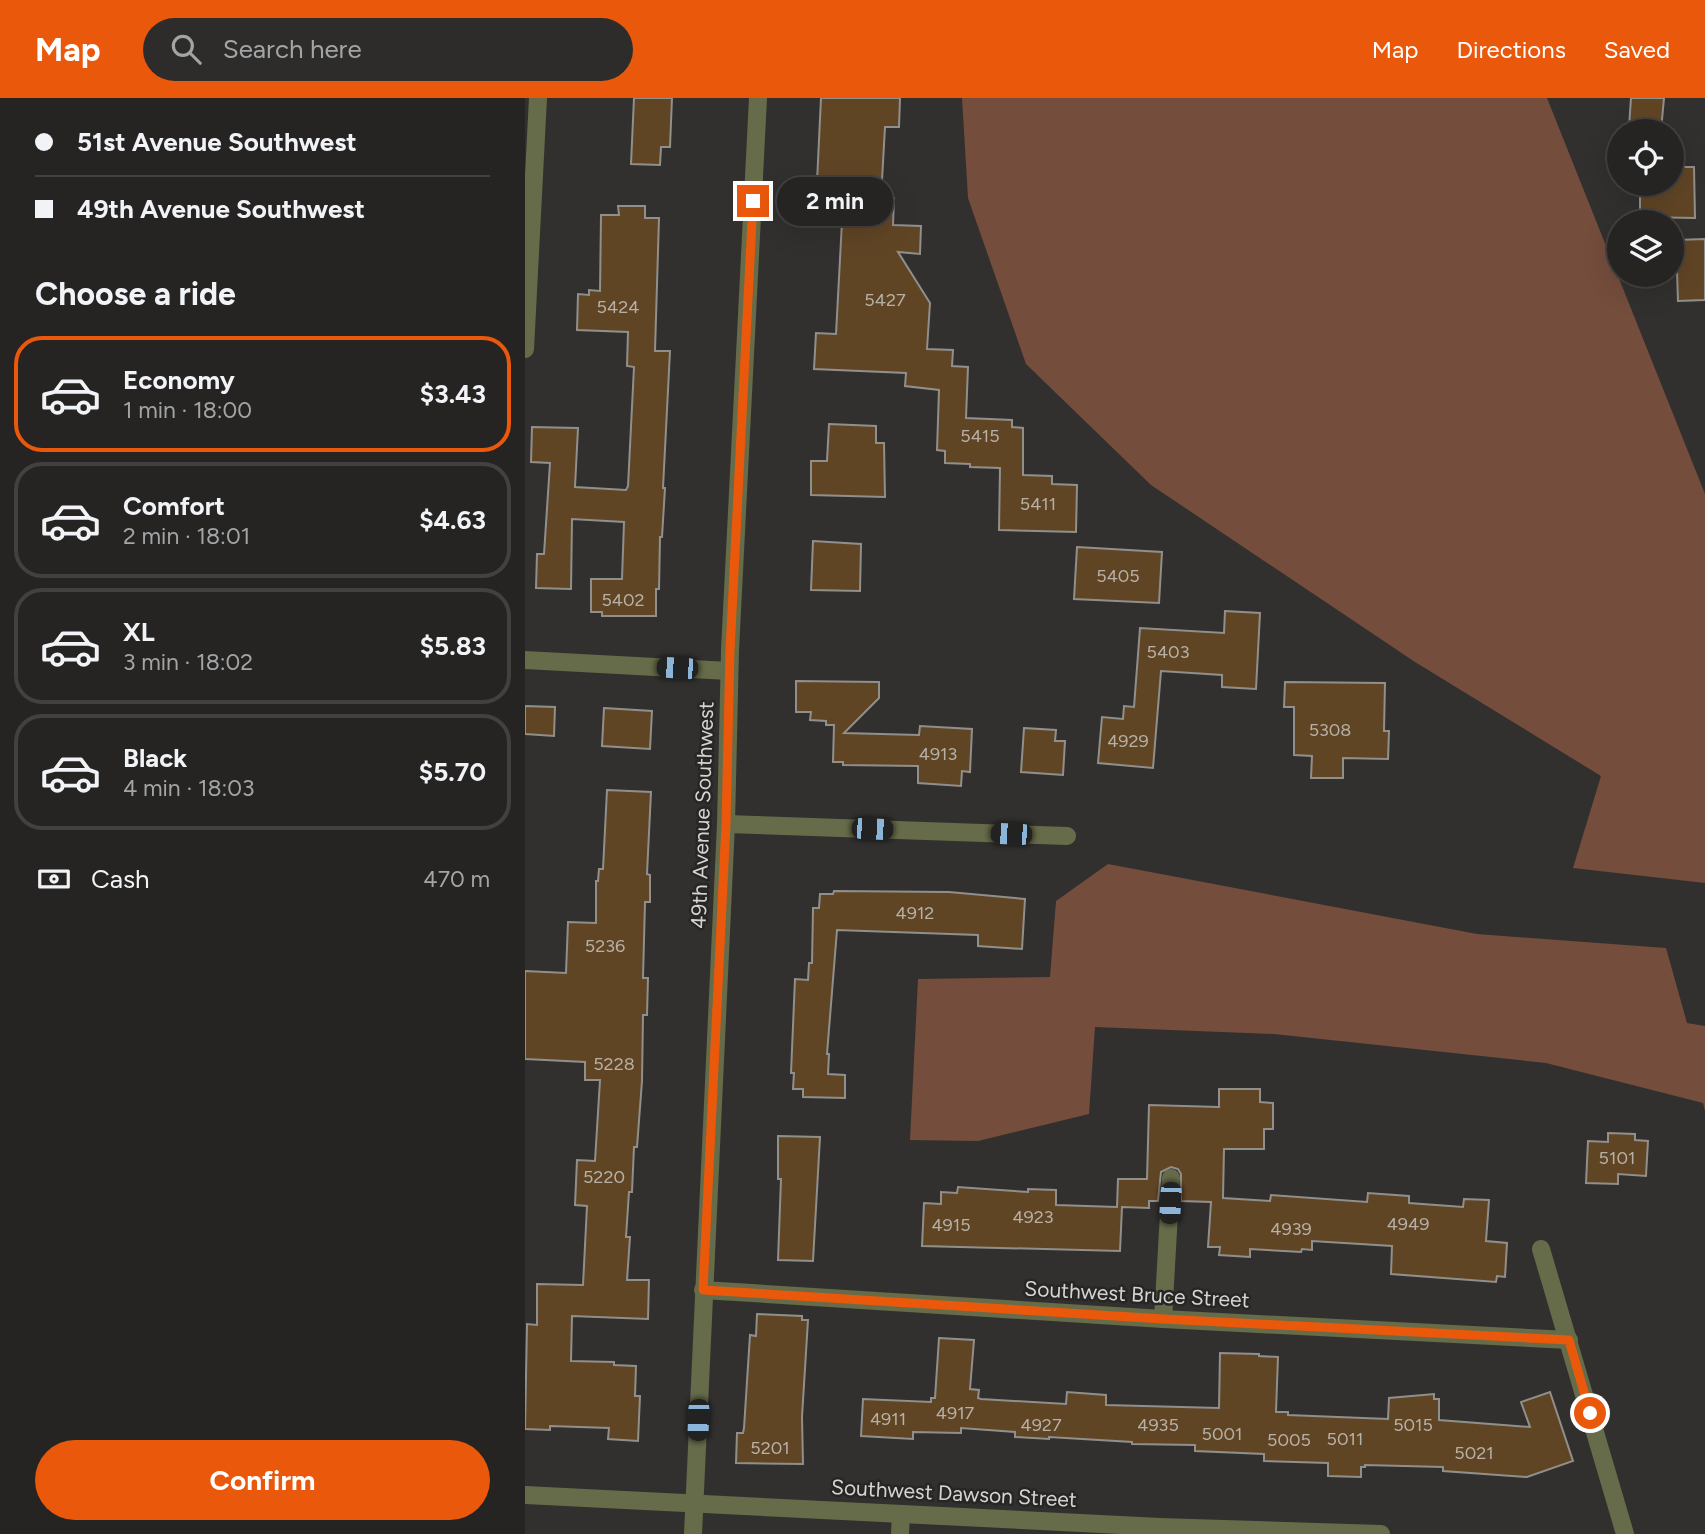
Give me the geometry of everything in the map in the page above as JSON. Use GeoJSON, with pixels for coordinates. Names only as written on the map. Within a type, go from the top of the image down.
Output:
{"type":"FeatureCollection","features":[{"type":"Feature","properties":{"kind":"street"},"geometry":{"type":"LineString","coordinates":[[525,349],[538,98]]}},
{"type":"Feature","properties":{"kind":"street","name":"49th Avenue Southwest"},"geometry":{"type":"LineString","coordinates":[[693,1534],[726,824],[729,670],[758,98]]}},
{"type":"Feature","properties":{"kind":"street"},"geometry":{"type":"LineString","coordinates":[[525,660],[729,670]]}},
{"type":"Feature","properties":{"kind":"street"},"geometry":{"type":"LineString","coordinates":[[726,824],[1067,836]]}},
{"type":"Feature","properties":{"kind":"street"},"geometry":{"type":"LineString","coordinates":[[1163,1319],[1171,1178]]}},
{"type":"Feature","properties":{"kind":"street"},"geometry":{"type":"LineString","coordinates":[[1541,1249],[1625,1534]]}},
{"type":"Feature","properties":{"kind":"street","name":"Southwest Bruce Street"},"geometry":{"type":"LineString","coordinates":[[703,1290],[1163,1319],[1569,1340]]}},
{"type":"Feature","properties":{"kind":"street","name":"Southwest Dawson Street"},"geometry":{"type":"LineString","coordinates":[[525,1495],[1160,1530],[1381,1534]]}},
{"type":"Feature","properties":{"kind":"street"},"geometry":{"type":"LineString","coordinates":[[900,1534],[901,1514]]}},
{"type":"Feature","properties":{"kind":"shaded area"},"geometry":{"type":"Polygon","coordinates":[[[962,98],[1547,98],[1607,248],[1607,287],[1622,287],[1705,494],[1705,883],[1573,868],[1601,776],[1415,662],[1151,485],[1026,364],[968,198],[962,98]]]}},
{"type":"Feature","properties":{"kind":"shaded area"},"geometry":{"type":"Polygon","coordinates":[[[1108,864],[1477,934],[1666,948],[1687,1023],[1705,1026],[1705,1111],[1703,1103],[1546,1063],[1274,1034],[1095,1027],[1089,1114],[978,1141],[910,1140],[918,979],[1050,977],[1056,901],[1108,864]]]}},
{"type":"Feature","properties":{"kind":"building"},"geometry":{"type":"Polygon","coordinates":[[[634,98],[672,98],[670,147],[661,147],[660,165],[631,164],[634,98]]]}},
{"type":"Feature","properties":{"kind":"building"},"geometry":{"type":"Polygon","coordinates":[[[821,98],[900,98],[899,127],[885,127],[881,198],[894,198],[893,225],[921,226],[920,254],[898,252],[930,303],[927,349],[953,350],[952,366],[968,367],[966,418],[1012,420],[1012,427],[1023,428],[1023,475],[1052,476],[1052,484],[1077,485],[1076,532],[999,530],[1000,468],[945,463],[945,451],[937,450],[939,390],[905,386],[906,373],[814,369],[816,333],[836,334],[844,184],[817,182],[821,98]]]}},
{"type":"Feature","properties":{"kind":"building"},"geometry":{"type":"Polygon","coordinates":[[[1631,98],[1664,98],[1662,119],[1630,119],[1631,98]]]}},
{"type":"Feature","properties":{"kind":"building"},"geometry":{"type":"Polygon","coordinates":[[[1684,167],[1694,167],[1695,218],[1684,218],[1684,210],[1640,210],[1640,196],[1684,196],[1684,167]]]}},
{"type":"Feature","properties":{"kind":"building"},"geometry":{"type":"Polygon","coordinates":[[[618,206],[645,206],[645,218],[659,218],[655,351],[670,351],[665,488],[656,616],[602,616],[602,612],[591,612],[591,579],[622,579],[624,522],[572,519],[571,589],[536,588],[537,554],[544,554],[550,463],[531,462],[532,427],[578,428],[575,487],[626,490],[628,486],[634,367],[627,366],[628,332],[577,330],[578,294],[589,295],[589,290],[600,291],[601,215],[619,215],[618,206]]]}},
{"type":"Feature","properties":{"kind":"building"},"geometry":{"type":"Polygon","coordinates":[[[1705,239],[1705,300],[1678,301],[1678,287],[1684,287],[1684,240],[1705,239]]]}},
{"type":"Feature","properties":{"kind":"building"},"geometry":{"type":"Polygon","coordinates":[[[829,424],[876,426],[876,443],[884,443],[885,497],[811,495],[811,461],[827,461],[829,424]]]}},
{"type":"Feature","properties":{"kind":"building"},"geometry":{"type":"Polygon","coordinates":[[[813,541],[861,544],[860,591],[811,590],[813,541]]]}},
{"type":"Feature","properties":{"kind":"building"},"geometry":{"type":"Polygon","coordinates":[[[1077,547],[1162,552],[1159,603],[1074,599],[1077,547]]]}},
{"type":"Feature","properties":{"kind":"building"},"geometry":{"type":"Polygon","coordinates":[[[1225,611],[1260,613],[1256,689],[1222,687],[1222,675],[1161,671],[1153,768],[1098,763],[1102,717],[1123,719],[1124,706],[1134,707],[1140,628],[1224,633],[1225,611]]]}},
{"type":"Feature","properties":{"kind":"building"},"geometry":{"type":"Polygon","coordinates":[[[796,681],[879,682],[879,698],[844,733],[919,735],[920,726],[972,729],[970,772],[962,771],[961,786],[918,783],[918,766],[843,765],[843,762],[833,762],[834,725],[826,725],[826,721],[810,720],[811,712],[796,712],[796,681]]]}},
{"type":"Feature","properties":{"kind":"building"},"geometry":{"type":"Polygon","coordinates":[[[1285,682],[1385,683],[1384,731],[1389,731],[1388,759],[1343,758],[1343,778],[1311,778],[1312,756],[1294,755],[1294,707],[1284,707],[1285,682]]]}},
{"type":"Feature","properties":{"kind":"building"},"geometry":{"type":"Polygon","coordinates":[[[525,706],[555,707],[554,736],[525,734],[525,706]]]}},
{"type":"Feature","properties":{"kind":"building"},"geometry":{"type":"Polygon","coordinates":[[[604,708],[652,711],[650,749],[602,746],[604,708]]]}},
{"type":"Feature","properties":{"kind":"building"},"geometry":{"type":"Polygon","coordinates":[[[1024,728],[1056,730],[1055,741],[1065,741],[1063,775],[1021,772],[1024,728]]]}},
{"type":"Feature","properties":{"kind":"building"},"geometry":{"type":"Polygon","coordinates":[[[607,790],[651,792],[647,874],[650,875],[650,902],[645,902],[643,978],[648,978],[647,1015],[643,1015],[637,1147],[634,1147],[626,1237],[630,1237],[627,1280],[649,1280],[648,1319],[572,1316],[571,1361],[614,1362],[614,1365],[636,1366],[635,1396],[640,1396],[638,1441],[608,1439],[609,1428],[550,1426],[550,1430],[525,1429],[527,1324],[537,1325],[537,1284],[583,1285],[587,1206],[575,1205],[577,1160],[595,1161],[600,1080],[585,1080],[585,1062],[525,1059],[525,971],[566,973],[568,922],[596,923],[596,881],[599,869],[603,869],[607,790]]]}},
{"type":"Feature","properties":{"kind":"building"},"geometry":{"type":"Polygon","coordinates":[[[834,891],[949,892],[1025,899],[1022,949],[978,946],[978,935],[837,930],[827,1054],[828,1074],[845,1075],[845,1098],[803,1097],[803,1089],[793,1089],[794,1073],[791,1073],[795,979],[808,980],[809,963],[812,963],[813,908],[819,908],[820,894],[833,894],[834,891]]]}},
{"type":"Feature","properties":{"kind":"building"},"geometry":{"type":"Polygon","coordinates":[[[1219,1089],[1260,1089],[1260,1102],[1273,1103],[1273,1129],[1264,1129],[1264,1149],[1224,1149],[1223,1198],[1270,1201],[1271,1195],[1367,1202],[1368,1193],[1409,1196],[1409,1203],[1463,1207],[1464,1199],[1489,1200],[1486,1241],[1507,1243],[1505,1277],[1497,1276],[1496,1282],[1391,1274],[1392,1246],[1312,1241],[1312,1250],[1302,1249],[1301,1252],[1250,1249],[1250,1257],[1219,1255],[1220,1247],[1208,1247],[1211,1202],[1181,1201],[1181,1174],[1178,1169],[1171,1167],[1161,1172],[1158,1201],[1149,1201],[1149,1208],[1122,1207],[1120,1251],[922,1246],[924,1203],[941,1204],[941,1192],[957,1193],[958,1187],[1028,1192],[1028,1189],[1056,1190],[1056,1205],[1117,1207],[1118,1179],[1147,1179],[1149,1105],[1219,1107],[1219,1089]]]}},
{"type":"Feature","properties":{"kind":"building"},"geometry":{"type":"Polygon","coordinates":[[[1608,1133],[1635,1134],[1635,1140],[1648,1141],[1646,1176],[1618,1174],[1618,1184],[1586,1183],[1588,1141],[1608,1142],[1608,1133]]]}},
{"type":"Feature","properties":{"kind":"building"},"geometry":{"type":"Polygon","coordinates":[[[778,1136],[820,1137],[813,1261],[778,1260],[781,1179],[778,1179],[778,1136]]]}},
{"type":"Feature","properties":{"kind":"building"},"geometry":{"type":"Polygon","coordinates":[[[757,1314],[802,1316],[802,1320],[808,1320],[802,1417],[803,1464],[736,1463],[737,1433],[743,1433],[744,1428],[750,1335],[756,1336],[757,1314]]]}},
{"type":"Feature","properties":{"kind":"building"},"geometry":{"type":"Polygon","coordinates":[[[939,1338],[974,1340],[970,1389],[979,1390],[978,1398],[981,1399],[1066,1404],[1067,1392],[1106,1395],[1106,1405],[1219,1408],[1220,1353],[1278,1357],[1276,1412],[1288,1412],[1288,1415],[1388,1419],[1389,1398],[1434,1394],[1434,1399],[1439,1399],[1439,1420],[1530,1427],[1521,1402],[1550,1392],[1573,1461],[1527,1477],[1443,1471],[1443,1467],[1365,1465],[1361,1467],[1361,1477],[1328,1476],[1328,1463],[1264,1461],[1264,1454],[1195,1451],[1195,1445],[1015,1437],[1015,1432],[961,1428],[961,1433],[913,1432],[913,1439],[861,1436],[863,1399],[931,1402],[931,1398],[935,1398],[939,1338]]]}},
{"type":"Feature","properties":{"kind":"route"},"geometry":{"type":"LineString","coordinates":[[753,201],[730,650],[726,824],[703,1290],[1163,1319],[1569,1340],[1590,1413]]}}]}
